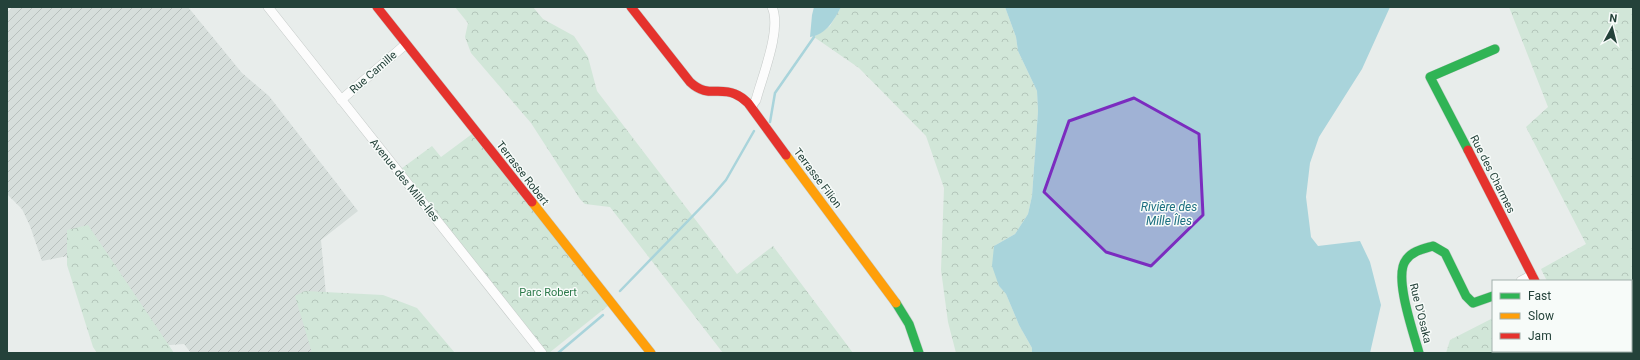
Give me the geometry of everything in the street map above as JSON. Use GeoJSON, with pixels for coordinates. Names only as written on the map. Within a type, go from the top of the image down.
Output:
{"type":"FeatureCollection","features":[{"type":"Feature","properties":{"kind":"street","name":"Avenue des Mille-Îles"},"geometry":{"type":"LineString","coordinates":[[268,7],[542,353]]}},
{"type":"Feature","properties":{"kind":"street","name":"Terrasse Robert"},"geometry":{"type":"LineString","coordinates":[[377,7],[651,353]]}},
{"type":"Feature","properties":{"kind":"street","name":"Terrasse Filion"},"geometry":{"type":"LineString","coordinates":[[631,7],[695,87],[707,91],[732,92],[742,97],[751,107],[895,302],[908,324],[919,353]]}},
{"type":"Feature","properties":{"kind":"street"},"geometry":{"type":"LineString","coordinates":[[751,107],[756,100],[771,48],[776,20],[772,7]]}},
{"type":"Feature","properties":{"kind":"street","name":"Rue Camille"},"geometry":{"type":"LineString","coordinates":[[341,100],[406,44]]}},
{"type":"Feature","properties":{"kind":"street","name":"Rue des Charmes"},"geometry":{"type":"LineString","coordinates":[[1495,49],[1430,77],[1534,278]]}},
{"type":"Feature","properties":{"kind":"street","name":"Rue D'Osaka"},"geometry":{"type":"LineString","coordinates":[[1419,353],[1403,292],[1400,272],[1404,261],[1418,250],[1433,246],[1445,253],[1466,296],[1473,303],[1492,296]]}},
{"type":"Feature","properties":{"kind":"highlighted area"},"geometry":{"type":"Polygon","coordinates":[[[1134,98],[1199,134],[1203,215],[1151,266],[1106,252],[1044,192],[1069,121],[1134,98]]]}},
{"type":"Feature","properties":{"kind":"shaded area"},"geometry":{"type":"Polygon","coordinates":[[[13,7],[188,7],[242,73],[269,96],[358,211],[321,240],[331,349],[324,353],[191,353],[184,344],[143,347],[73,255],[42,261],[30,226],[22,209],[7,194],[7,13],[13,7]]]}},
{"type":"Feature","properties":{"kind":"green space"},"geometry":{"type":"Polygon","coordinates":[[[455,7],[533,7],[543,19],[574,36],[588,57],[597,91],[737,274],[773,246],[853,353],[723,353],[610,207],[585,204],[580,199],[531,123],[471,53],[465,37],[468,23],[455,7]]]}},
{"type":"Feature","properties":{"kind":"green space"},"geometry":{"type":"Polygon","coordinates":[[[841,7],[1005,7],[1016,37],[1018,51],[1037,91],[1038,111],[1032,196],[1028,214],[1015,234],[994,246],[999,286],[1006,294],[1019,325],[1032,348],[1032,353],[956,353],[948,322],[941,270],[944,188],[926,136],[859,68],[814,37],[830,26],[841,7]]]}},
{"type":"Feature","properties":{"kind":"green space"},"geometry":{"type":"Polygon","coordinates":[[[1509,7],[1633,7],[1633,353],[1584,352],[1632,352],[1632,280],[1546,280],[1541,269],[1586,244],[1526,127],[1548,107],[1509,7]]]}},
{"type":"Feature","properties":{"kind":"green space","name":"Parc Robert"},"geometry":{"type":"Polygon","coordinates":[[[472,134],[609,305],[549,353],[547,353],[401,169],[432,146],[441,157],[472,134]]]}},
{"type":"Feature","properties":{"kind":"green space"},"geometry":{"type":"Polygon","coordinates":[[[88,225],[174,353],[97,353],[93,347],[67,265],[67,230],[88,225]]]}},
{"type":"Feature","properties":{"kind":"green space"},"geometry":{"type":"Polygon","coordinates":[[[305,291],[383,295],[417,308],[455,353],[312,353],[295,296],[305,291]]]}},
{"type":"Feature","properties":{"kind":"green space"},"geometry":{"type":"Polygon","coordinates":[[[1492,319],[1492,352],[1557,353],[1446,353],[1450,340],[1492,319]]]}},
{"type":"Feature","properties":{"kind":"water"},"geometry":{"type":"Polygon","coordinates":[[[814,7],[841,7],[825,30],[816,36],[810,37],[812,15],[814,7]]]}},
{"type":"Feature","properties":{"kind":"water","name":"Rivière des Mille Îles"},"geometry":{"type":"Polygon","coordinates":[[[1005,7],[1390,7],[1362,69],[1319,137],[1310,163],[1306,197],[1311,237],[1318,246],[1360,241],[1370,262],[1381,305],[1370,353],[1032,353],[1032,348],[1019,325],[1006,294],[999,286],[992,266],[994,246],[1015,234],[1028,214],[1032,196],[1038,111],[1037,91],[1018,51],[1016,37],[1005,7]]]}},
{"type":"Feature","properties":{"kind":"waterway"},"geometry":{"type":"LineString","coordinates":[[770,122],[775,93],[814,37]]}},
{"type":"Feature","properties":{"kind":"waterway"},"geometry":{"type":"LineString","coordinates":[[620,291],[726,180],[754,131]]}},
{"type":"Feature","properties":{"kind":"waterway"},"geometry":{"type":"LineString","coordinates":[[558,353],[603,315]]}},
{"type":"Feature","properties":{"kind":"traffic: fast"},"geometry":{"type":"LineString","coordinates":[[1468,150],[1430,77],[1495,49]]}},
{"type":"Feature","properties":{"kind":"traffic: fast"},"geometry":{"type":"LineString","coordinates":[[1419,353],[1409,319],[1402,279],[1403,268],[1406,260],[1411,254],[1433,246],[1445,253],[1466,296],[1473,303],[1492,296]]}},
{"type":"Feature","properties":{"kind":"traffic: fast"},"geometry":{"type":"LineString","coordinates":[[896,303],[909,324],[919,353]]}},
{"type":"Feature","properties":{"kind":"traffic: slow"},"geometry":{"type":"LineString","coordinates":[[786,155],[896,303]]}},
{"type":"Feature","properties":{"kind":"traffic: slow"},"geometry":{"type":"LineString","coordinates":[[532,202],[651,353]]}},
{"type":"Feature","properties":{"kind":"traffic: jam"},"geometry":{"type":"LineString","coordinates":[[377,7],[532,202]]}},
{"type":"Feature","properties":{"kind":"traffic: jam"},"geometry":{"type":"LineString","coordinates":[[631,7],[690,82],[702,90],[729,92],[743,99],[748,103],[786,155]]}},
{"type":"Feature","properties":{"kind":"traffic: jam"},"geometry":{"type":"LineString","coordinates":[[1468,150],[1534,280]]}}]}
